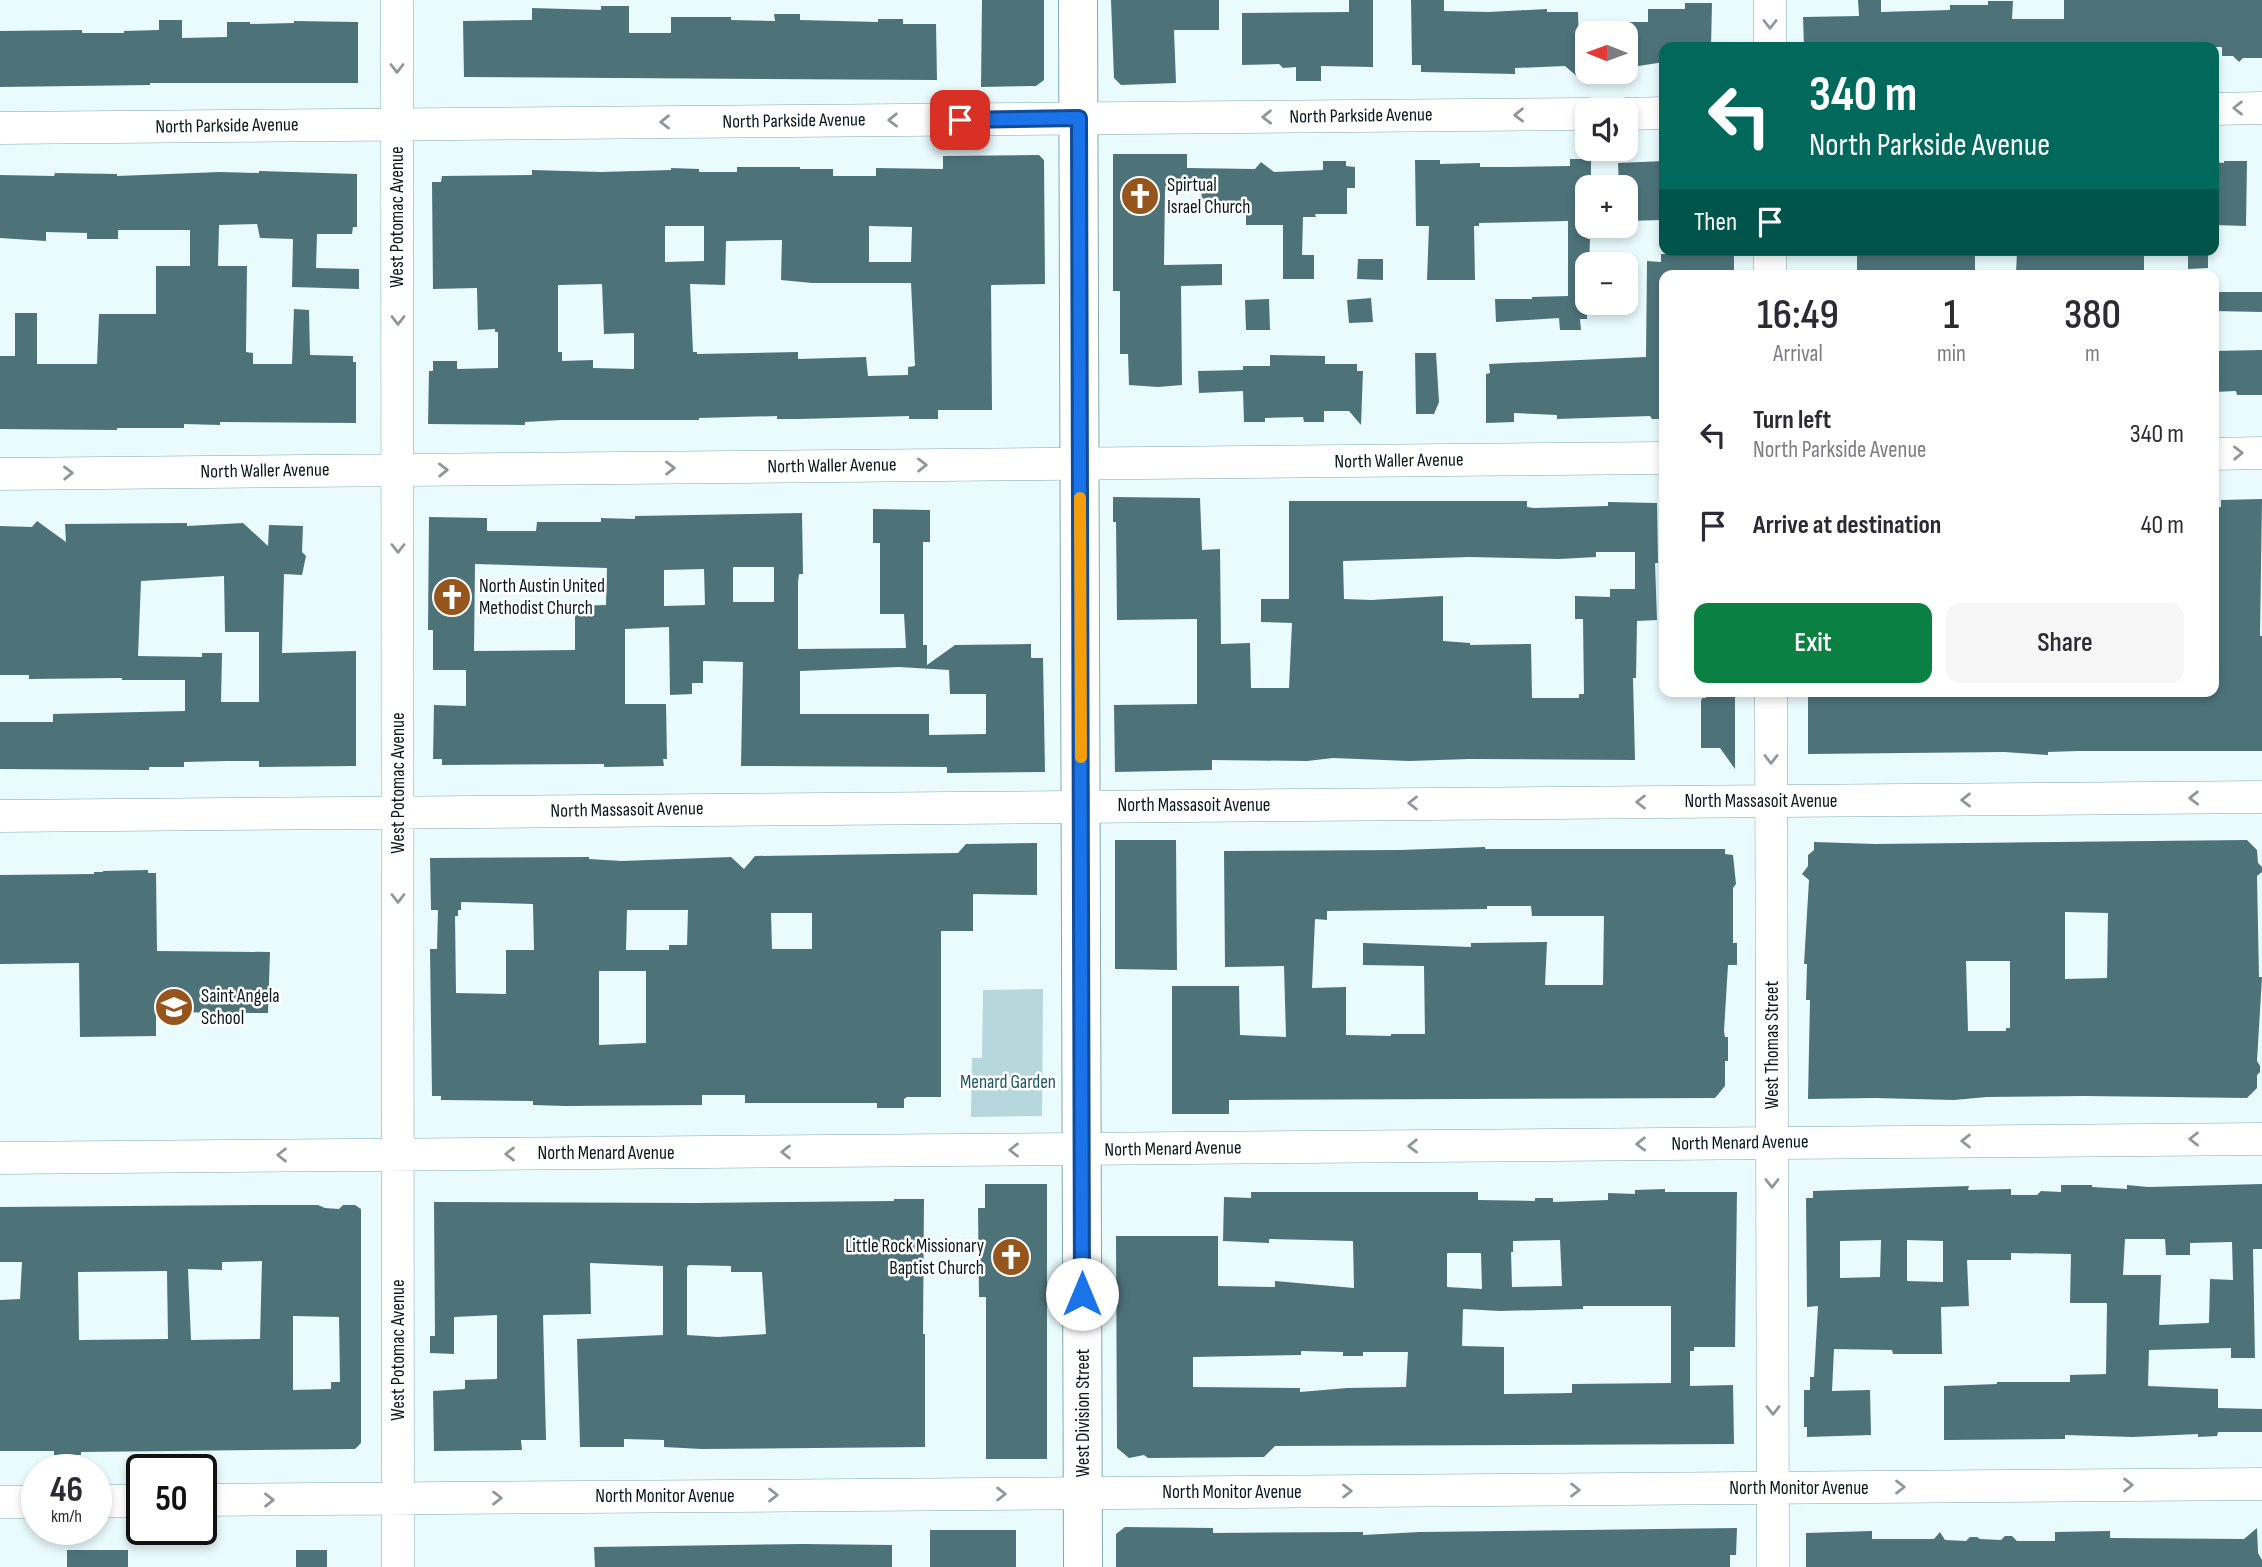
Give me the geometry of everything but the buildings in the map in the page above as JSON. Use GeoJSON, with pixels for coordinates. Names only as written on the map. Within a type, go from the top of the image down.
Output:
{"type":"FeatureCollection","features":[{"type":"Feature","properties":{"kind":"main road","name":"West Division Street"},"geometry":{"type":"LineString","coordinates":[[1078,0],[1083,1567]]}},
{"type":"Feature","properties":{"kind":"street","name":"West Potomac Avenue"},"geometry":{"type":"LineString","coordinates":[[397,0],[398,1567]]}},
{"type":"Feature","properties":{"kind":"street"},"geometry":{"type":"LineString","coordinates":[[1770,0],[1770,42]]}},
{"type":"Feature","properties":{"kind":"street"},"geometry":{"type":"LineString","coordinates":[[2219,108],[2262,108]]}},
{"type":"Feature","properties":{"kind":"street"},"geometry":{"type":"LineString","coordinates":[[1638,114],[1659,113]]}},
{"type":"Feature","properties":{"kind":"street","name":"North Parkside Avenue"},"geometry":{"type":"LineString","coordinates":[[0,128],[1575,114]]}},
{"type":"Feature","properties":{"kind":"street"},"geometry":{"type":"LineString","coordinates":[[2219,454],[2262,453]]}},
{"type":"Feature","properties":{"kind":"street","name":"North Waller Avenue"},"geometry":{"type":"LineString","coordinates":[[0,474],[1659,458]]}},
{"type":"Feature","properties":{"kind":"street","name":"West Thomas Street"},"geometry":{"type":"LineString","coordinates":[[1771,697],[1773,1567]]}},
{"type":"Feature","properties":{"kind":"street","name":"North Massasoit Avenue"},"geometry":{"type":"LineString","coordinates":[[0,816],[2262,797]]}},
{"type":"Feature","properties":{"kind":"street","name":"North Menard Avenue"},"geometry":{"type":"LineString","coordinates":[[0,1157],[2262,1139]]}},
{"type":"Feature","properties":{"kind":"street","name":"North Monitor Avenue"},"geometry":{"type":"LineString","coordinates":[[217,1500],[2262,1484]]}},
{"type":"Feature","properties":{"kind":"street"},"geometry":{"type":"LineString","coordinates":[[0,1502],[21,1502]]}},
{"type":"Feature","properties":{"kind":"green space","name":"Menard Garden"},"geometry":{"type":"Polygon","coordinates":[[[1043,989],[1042,1116],[971,1117],[972,1058],[982,1058],[983,990],[1043,989]]]}},
{"type":"Feature","properties":{"kind":"slow traffic"},"geometry":{"type":"LineString","coordinates":[[1080,498],[1081,757]]}},
{"type":"Feature","properties":{"kind":"place","name":"Spirtual Israel Church"},"geometry":{"type":"Point","coordinates":[1140,196]}},
{"type":"Feature","properties":{"kind":"place","name":"North Austin United Methodist Church"},"geometry":{"type":"Point","coordinates":[452,597]}},
{"type":"Feature","properties":{"kind":"place","name":"Saint Angela School"},"geometry":{"type":"Point","coordinates":[174,1007]}},
{"type":"Feature","properties":{"kind":"place","name":"Little Rock Missionary Baptist Church"},"geometry":{"type":"Point","coordinates":[1011,1257]}},
{"type":"Feature","properties":{"kind":"route"},"geometry":{"type":"LineString","coordinates":[[960,120],[1079,118],[1082,1294]]}}]}
